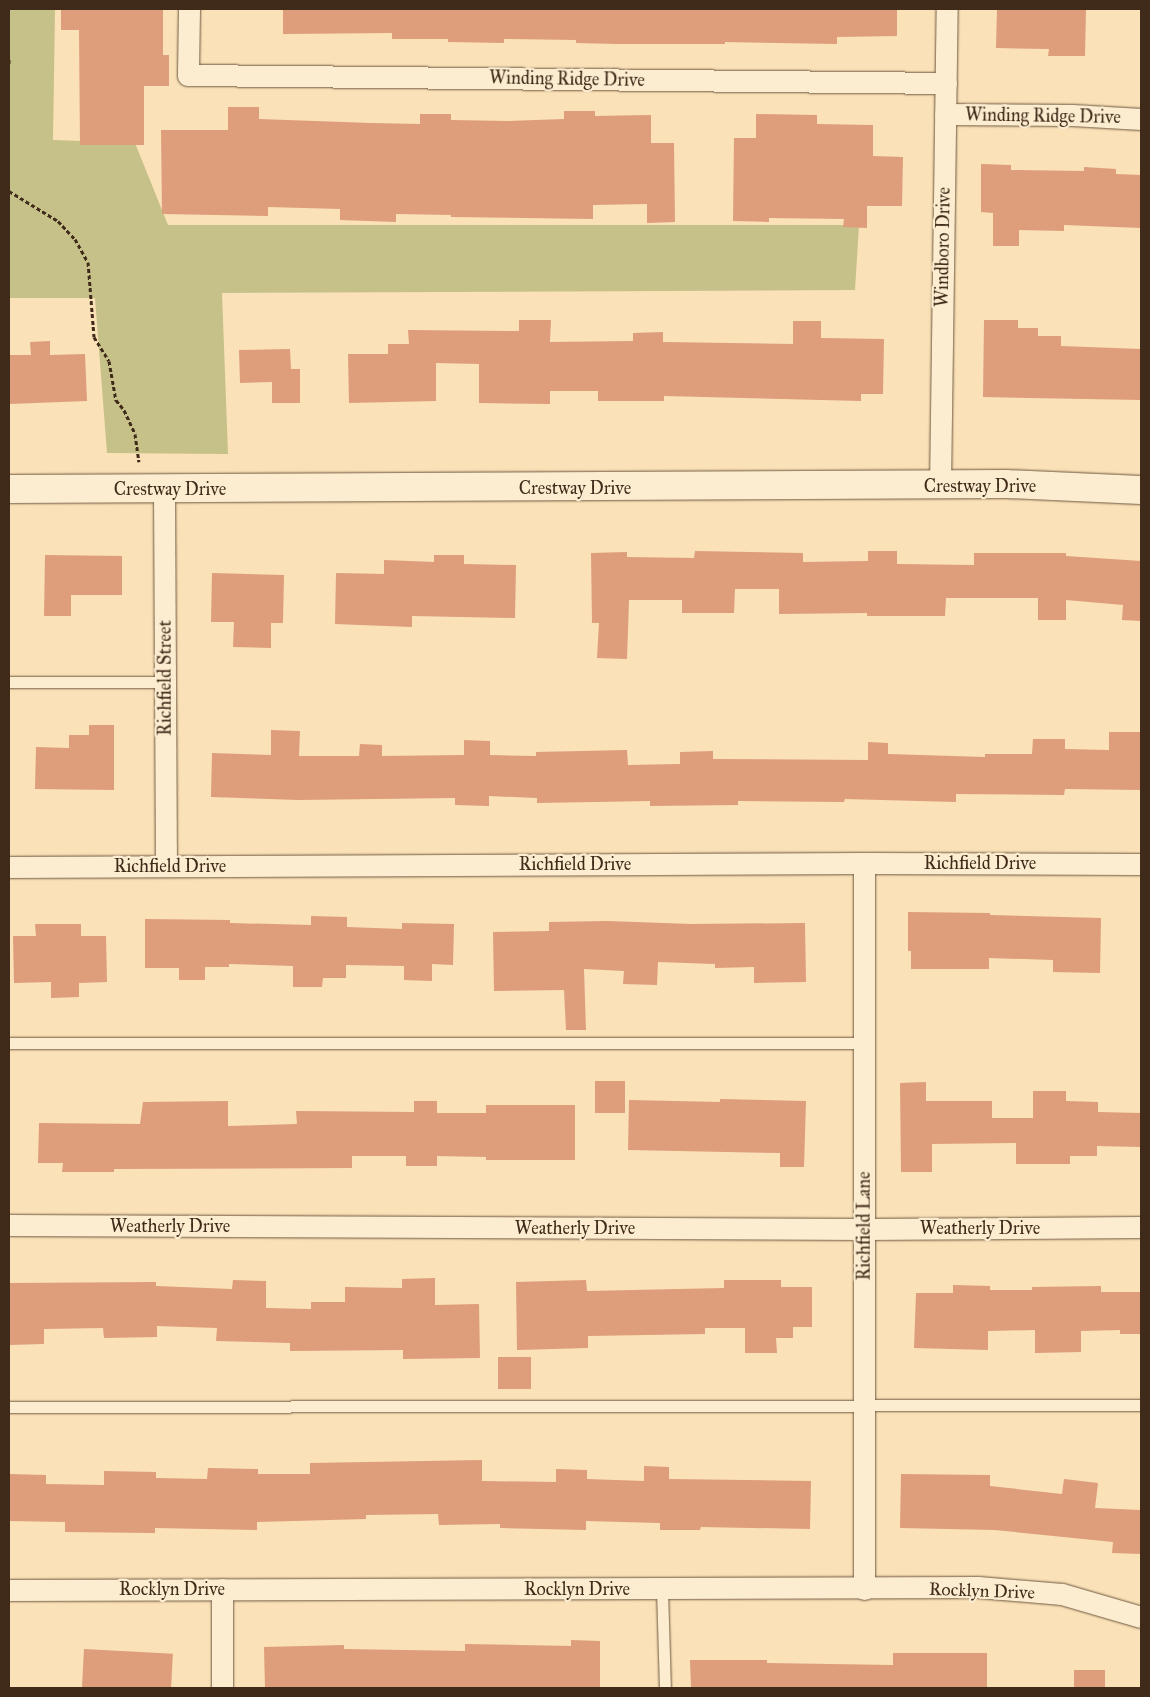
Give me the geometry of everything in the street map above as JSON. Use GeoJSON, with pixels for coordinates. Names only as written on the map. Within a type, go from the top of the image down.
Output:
{"type":"FeatureCollection","features":[{"type":"Feature","properties":{"kind":"main road","name":"Crestway Drive"},"geometry":{"type":"LineString","coordinates":[[9,489],[152,490],[940,486],[1006,484],[1141,490]]}},
{"type":"Feature","properties":{"kind":"street","name":"Winding Ridge Drive"},"geometry":{"type":"LineString","coordinates":[[190,9],[188,75],[946,83]]}},
{"type":"Feature","properties":{"kind":"street","name":"Windboro Drive"},"geometry":{"type":"LineString","coordinates":[[940,486],[947,9]]}},
{"type":"Feature","properties":{"kind":"street","name":"Winding Ridge Drive"},"geometry":{"type":"LineString","coordinates":[[945,114],[1072,115],[1141,119]]}},
{"type":"Feature","properties":{"kind":"street","name":"Richfield Street"},"geometry":{"type":"LineString","coordinates":[[152,490],[165,682],[166,866]]}},
{"type":"Feature","properties":{"kind":"street","name":"Richfield Drive"},"geometry":{"type":"LineString","coordinates":[[9,867],[864,862],[1141,864]]}},
{"type":"Feature","properties":{"kind":"street","name":"Richfield Lane"},"geometry":{"type":"LineString","coordinates":[[864,862],[864,1589]]}},
{"type":"Feature","properties":{"kind":"street","name":"Weatherly Drive"},"geometry":{"type":"LineString","coordinates":[[9,1225],[864,1229],[1141,1227]]}},
{"type":"Feature","properties":{"kind":"street","name":"Rocklyn Drive"},"geometry":{"type":"LineString","coordinates":[[9,1590],[864,1589],[978,1587],[1062,1594],[1141,1617]]}},
{"type":"Feature","properties":{"kind":"street"},"geometry":{"type":"LineString","coordinates":[[222,1589],[222,1688]]}},
{"type":"Feature","properties":{"kind":"lane"},"geometry":{"type":"LineString","coordinates":[[9,682],[165,682]]}},
{"type":"Feature","properties":{"kind":"lane"},"geometry":{"type":"LineString","coordinates":[[9,1043],[863,1043]]}},
{"type":"Feature","properties":{"kind":"lane"},"geometry":{"type":"LineString","coordinates":[[9,1407],[1141,1405]]}},
{"type":"Feature","properties":{"kind":"lane"},"geometry":{"type":"LineString","coordinates":[[662,1589],[665,1688]]}},
{"type":"Feature","properties":{"kind":"path"},"geometry":{"type":"LineString","coordinates":[[9,59],[9,64]]}},
{"type":"Feature","properties":{"kind":"path"},"geometry":{"type":"LineString","coordinates":[[9,191],[58,221],[75,239],[88,262],[94,337],[109,362],[116,400],[124,410],[135,434],[152,490]]}},
{"type":"Feature","properties":{"kind":"shaded area"},"geometry":{"type":"Polygon","coordinates":[[[9,9],[55,9],[53,140],[135,143],[168,225],[859,225],[855,290],[222,293],[228,454],[107,453],[95,298],[9,298],[9,9]]]}},
{"type":"Feature","properties":{"kind":"building"},"geometry":{"type":"Polygon","coordinates":[[[61,9],[163,9],[163,55],[169,55],[169,86],[144,86],[144,145],[80,145],[79,30],[61,30],[61,9]]]}},
{"type":"Feature","properties":{"kind":"building"},"geometry":{"type":"Polygon","coordinates":[[[283,9],[897,9],[897,36],[837,37],[837,44],[725,42],[725,44],[617,44],[576,43],[576,40],[504,39],[504,43],[448,42],[448,39],[392,39],[392,33],[283,34],[283,9]]]}},
{"type":"Feature","properties":{"kind":"building"},"geometry":{"type":"Polygon","coordinates":[[[997,9],[1086,9],[1085,56],[1048,56],[1049,49],[996,48],[997,9]]]}},
{"type":"Feature","properties":{"kind":"building"},"geometry":{"type":"Polygon","coordinates":[[[228,107],[259,107],[259,119],[420,124],[420,114],[451,114],[451,120],[508,121],[564,119],[564,111],[595,111],[595,116],[651,115],[651,143],[674,143],[675,222],[647,223],[647,204],[593,205],[593,219],[451,217],[451,215],[396,214],[396,222],[340,220],[340,209],[268,207],[268,216],[162,214],[161,130],[228,130],[228,107]]]}},
{"type":"Feature","properties":{"kind":"building"},"geometry":{"type":"Polygon","coordinates":[[[756,114],[817,115],[817,124],[873,125],[873,156],[903,157],[902,206],[867,206],[867,228],[843,227],[844,219],[769,218],[769,222],[733,221],[734,138],[756,138],[756,114]]]}},
{"type":"Feature","properties":{"kind":"building"},"geometry":{"type":"Polygon","coordinates":[[[981,164],[1011,165],[1011,170],[1084,171],[1084,167],[1116,169],[1116,174],[1141,175],[1141,228],[1064,225],[1064,231],[1019,230],[1019,246],[993,246],[993,213],[981,212],[981,164]]]}},
{"type":"Feature","properties":{"kind":"building"},"geometry":{"type":"Polygon","coordinates":[[[519,320],[551,320],[550,342],[633,341],[633,333],[663,332],[663,342],[793,344],[793,321],[821,321],[821,338],[884,339],[883,394],[861,394],[861,401],[664,396],[664,401],[598,401],[598,391],[550,391],[550,404],[479,403],[479,364],[436,363],[436,401],[349,403],[348,354],[388,354],[388,344],[409,344],[408,330],[519,331],[519,320]]]}},
{"type":"Feature","properties":{"kind":"building"},"geometry":{"type":"Polygon","coordinates":[[[984,320],[1018,320],[1018,328],[1038,328],[1038,336],[1061,336],[1061,346],[1141,349],[1141,400],[983,397],[984,320]]]}},
{"type":"Feature","properties":{"kind":"building"},"geometry":{"type":"Polygon","coordinates":[[[50,341],[50,355],[85,354],[87,401],[9,404],[9,355],[31,355],[30,342],[50,341]]]}},
{"type":"Feature","properties":{"kind":"building"},"geometry":{"type":"Polygon","coordinates":[[[290,349],[291,369],[300,369],[300,403],[272,403],[272,382],[240,383],[239,350],[290,349]]]}},
{"type":"Feature","properties":{"kind":"building"},"geometry":{"type":"Polygon","coordinates":[[[695,551],[803,553],[803,562],[868,561],[868,551],[897,551],[897,564],[974,565],[974,553],[1066,553],[1066,556],[1141,561],[1141,621],[1122,620],[1123,605],[1066,600],[1066,620],[1038,620],[1038,598],[946,598],[945,616],[867,616],[867,613],[779,614],[779,589],[735,589],[734,613],[682,613],[682,600],[629,600],[627,659],[597,658],[599,623],[592,623],[591,553],[627,552],[627,557],[694,558],[695,551]]]}},
{"type":"Feature","properties":{"kind":"building"},"geometry":{"type":"Polygon","coordinates":[[[45,555],[122,556],[122,595],[71,595],[71,616],[44,616],[45,555]]]}},
{"type":"Feature","properties":{"kind":"building"},"geometry":{"type":"Polygon","coordinates":[[[434,555],[464,555],[464,564],[516,565],[515,618],[412,616],[412,627],[335,624],[336,573],[384,574],[384,560],[434,562],[434,555]]]}},
{"type":"Feature","properties":{"kind":"building"},"geometry":{"type":"Polygon","coordinates":[[[212,573],[284,575],[283,623],[271,623],[271,648],[233,647],[234,622],[211,622],[212,573]]]}},
{"type":"Feature","properties":{"kind":"building"},"geometry":{"type":"Polygon","coordinates":[[[89,725],[114,725],[114,790],[35,789],[36,747],[69,748],[69,735],[89,735],[89,725]]]}},
{"type":"Feature","properties":{"kind":"building"},"geometry":{"type":"Polygon","coordinates":[[[271,730],[300,731],[299,756],[359,756],[360,744],[382,745],[382,756],[464,755],[464,740],[490,741],[490,755],[536,756],[536,752],[627,750],[628,765],[680,764],[680,752],[713,751],[713,759],[868,760],[868,742],[888,743],[888,754],[985,757],[985,754],[1032,754],[1033,739],[1065,739],[1065,749],[1109,750],[1109,732],[1140,732],[1141,790],[1065,789],[1064,795],[956,794],[956,802],[845,799],[844,802],[738,801],[738,805],[650,806],[650,801],[537,803],[537,798],[489,796],[489,806],[455,805],[455,798],[298,800],[211,797],[212,753],[271,755],[271,730]]]}},
{"type":"Feature","properties":{"kind":"building"},"geometry":{"type":"Polygon","coordinates":[[[908,912],[990,913],[990,915],[1101,918],[1100,973],[1053,972],[1053,960],[989,958],[989,969],[911,969],[911,951],[908,951],[908,912]]]}},
{"type":"Feature","properties":{"kind":"building"},"geometry":{"type":"Polygon","coordinates":[[[311,916],[347,917],[347,927],[402,929],[402,923],[454,924],[453,965],[432,964],[432,981],[404,980],[404,966],[346,965],[346,978],[323,978],[322,987],[293,987],[293,966],[229,964],[229,967],[205,967],[205,980],[179,980],[179,968],[145,968],[145,919],[230,920],[230,923],[311,925],[311,916]]]}},
{"type":"Feature","properties":{"kind":"building"},"geometry":{"type":"Polygon","coordinates":[[[607,921],[691,924],[805,923],[806,982],[754,983],[754,967],[715,968],[715,964],[658,962],[657,985],[623,984],[624,971],[584,969],[586,1030],[566,1030],[564,990],[494,991],[493,932],[549,931],[549,922],[607,921]]]}},
{"type":"Feature","properties":{"kind":"building"},"geometry":{"type":"Polygon","coordinates":[[[35,924],[81,924],[81,936],[106,936],[107,982],[79,983],[79,997],[51,998],[51,982],[14,983],[13,936],[36,936],[35,924]]]}},
{"type":"Feature","properties":{"kind":"building"},"geometry":{"type":"Polygon","coordinates":[[[595,1081],[625,1081],[625,1113],[595,1113],[595,1081]]]}},
{"type":"Feature","properties":{"kind":"building"},"geometry":{"type":"Polygon","coordinates":[[[926,1082],[926,1101],[992,1101],[992,1118],[1033,1118],[1033,1091],[1066,1091],[1066,1101],[1098,1102],[1098,1112],[1141,1113],[1141,1147],[1097,1146],[1097,1156],[1070,1156],[1070,1164],[1016,1164],[1016,1143],[932,1144],[932,1172],[901,1172],[900,1083],[926,1082]]]}},
{"type":"Feature","properties":{"kind":"building"},"geometry":{"type":"Polygon","coordinates":[[[720,1099],[806,1101],[804,1167],[780,1167],[780,1153],[628,1150],[629,1100],[720,1102],[720,1099]]]}},
{"type":"Feature","properties":{"kind":"building"},"geometry":{"type":"Polygon","coordinates":[[[228,1101],[228,1126],[297,1124],[296,1111],[414,1112],[414,1101],[437,1101],[437,1113],[486,1113],[486,1105],[575,1105],[575,1160],[486,1160],[486,1157],[437,1156],[437,1166],[406,1166],[406,1156],[352,1156],[352,1168],[114,1169],[114,1172],[62,1172],[63,1163],[38,1163],[39,1123],[140,1124],[143,1102],[228,1101]]]}},
{"type":"Feature","properties":{"kind":"building"},"geometry":{"type":"Polygon","coordinates":[[[435,1278],[435,1305],[479,1304],[480,1358],[403,1359],[403,1350],[290,1351],[290,1343],[216,1341],[217,1328],[157,1326],[157,1337],[104,1338],[103,1328],[44,1329],[44,1344],[9,1345],[9,1283],[156,1282],[156,1286],[232,1289],[233,1280],[266,1281],[266,1308],[311,1309],[311,1302],[345,1302],[345,1287],[402,1288],[402,1279],[435,1278]]]}},
{"type":"Feature","properties":{"kind":"building"},"geometry":{"type":"Polygon","coordinates":[[[586,1280],[587,1291],[724,1288],[724,1280],[781,1280],[781,1287],[812,1287],[812,1327],[793,1327],[793,1338],[776,1338],[777,1353],[745,1353],[745,1328],[705,1328],[705,1334],[588,1336],[588,1348],[517,1350],[516,1282],[586,1280]]]}},
{"type":"Feature","properties":{"kind":"building"},"geometry":{"type":"Polygon","coordinates":[[[953,1285],[990,1286],[990,1290],[1032,1290],[1032,1287],[1101,1286],[1101,1292],[1141,1292],[1141,1334],[1120,1334],[1120,1330],[1081,1331],[1081,1352],[1035,1353],[1035,1330],[988,1331],[988,1350],[914,1348],[916,1293],[953,1293],[953,1285]]]}},
{"type":"Feature","properties":{"kind":"building"},"geometry":{"type":"Polygon","coordinates":[[[498,1357],[531,1357],[531,1389],[498,1389],[498,1357]]]}},
{"type":"Feature","properties":{"kind":"building"},"geometry":{"type":"Polygon","coordinates":[[[482,1460],[482,1481],[556,1482],[556,1469],[587,1470],[587,1479],[644,1481],[644,1466],[669,1467],[669,1479],[811,1481],[810,1529],[701,1527],[700,1530],[660,1530],[660,1523],[586,1521],[586,1530],[500,1528],[500,1524],[439,1525],[438,1514],[366,1515],[366,1519],[257,1522],[257,1530],[155,1528],[155,1533],[65,1532],[65,1522],[9,1521],[9,1474],[46,1475],[46,1484],[104,1485],[104,1471],[156,1472],[156,1478],[207,1479],[208,1468],[258,1469],[258,1474],[310,1474],[310,1463],[482,1460]]]}},
{"type":"Feature","properties":{"kind":"building"},"geometry":{"type":"Polygon","coordinates":[[[901,1474],[990,1475],[990,1486],[1062,1494],[1064,1479],[1098,1483],[1095,1508],[1141,1510],[1141,1554],[1112,1553],[1113,1542],[995,1530],[900,1528],[901,1474]]]}},
{"type":"Feature","properties":{"kind":"building"},"geometry":{"type":"Polygon","coordinates":[[[571,1640],[600,1641],[600,1688],[265,1688],[264,1647],[344,1645],[344,1649],[465,1651],[465,1644],[571,1646],[571,1640]]]}},
{"type":"Feature","properties":{"kind":"building"},"geometry":{"type":"Polygon","coordinates":[[[84,1649],[173,1654],[171,1688],[82,1688],[84,1649]]]}},
{"type":"Feature","properties":{"kind":"building"},"geometry":{"type":"Polygon","coordinates":[[[893,1653],[987,1653],[987,1688],[691,1688],[690,1660],[767,1660],[767,1663],[893,1665],[893,1653]]]}},
{"type":"Feature","properties":{"kind":"building"},"geometry":{"type":"Polygon","coordinates":[[[1074,1670],[1105,1670],[1105,1688],[1074,1688],[1074,1670]]]}}]}
